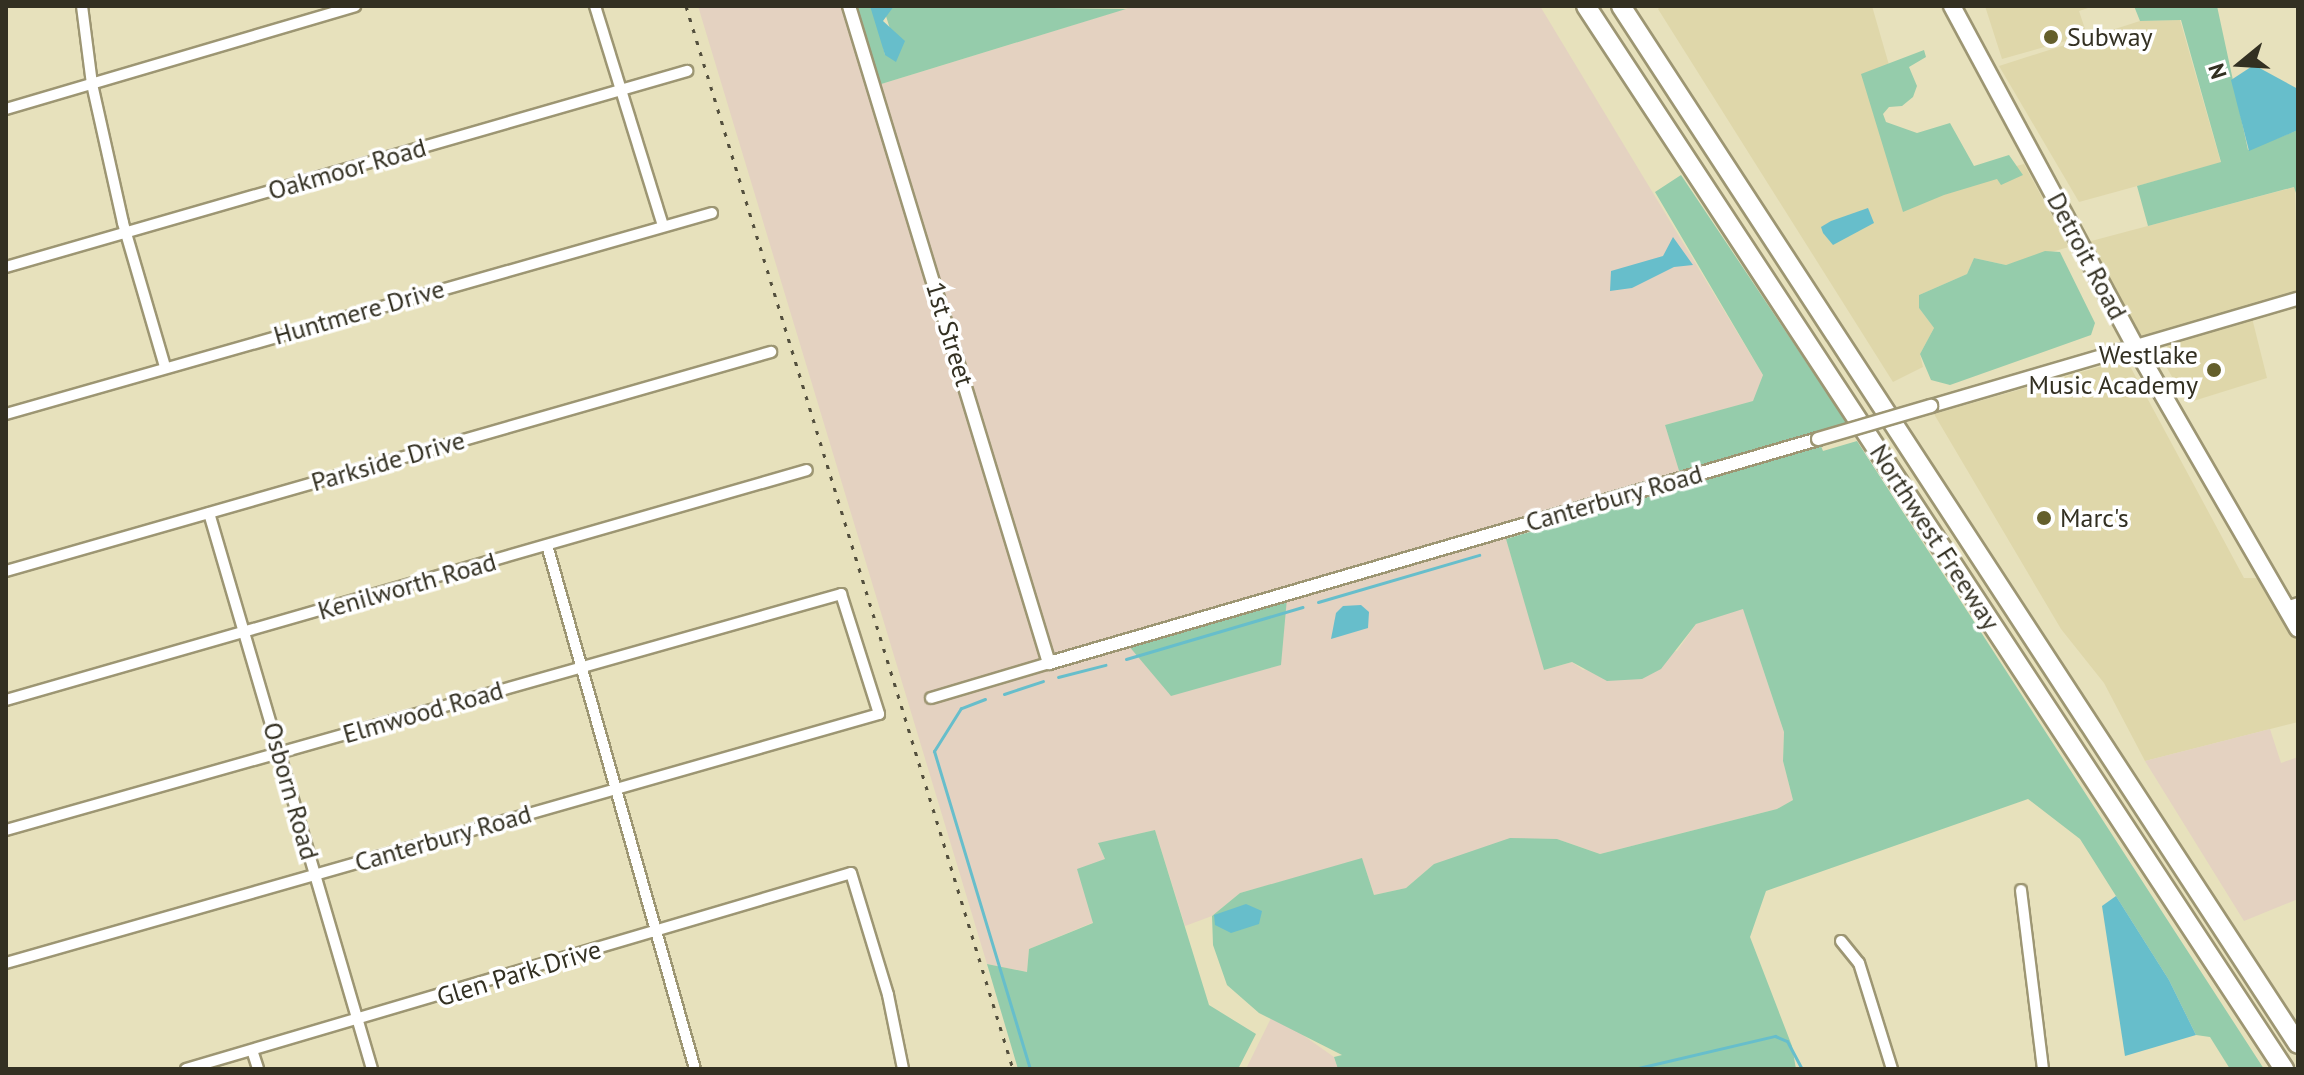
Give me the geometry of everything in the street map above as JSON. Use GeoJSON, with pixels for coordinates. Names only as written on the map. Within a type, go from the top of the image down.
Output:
{"type":"FeatureCollection","features":[{"type":"Feature","properties":{"kind":"highway","name":"Northwest Freeway"},"geometry":{"type":"LineString","coordinates":[[1586,6],[2284,1069]]}},
{"type":"Feature","properties":{"kind":"highway","name":"Northwest Freeway"},"geometry":{"type":"LineString","coordinates":[[1621,6],[2298,1044]]}},
{"type":"Feature","properties":{"kind":"main road","name":"Detroit Road"},"geometry":{"type":"LineString","coordinates":[[1952,6],[2136,348],[2292,605],[2298,629]]}},
{"type":"Feature","properties":{"kind":"street"},"geometry":{"type":"LineString","coordinates":[[82,6],[92,84],[126,233],[165,367]]}},
{"type":"Feature","properties":{"kind":"street"},"geometry":{"type":"LineString","coordinates":[[6,109],[355,6]]}},
{"type":"Feature","properties":{"kind":"street"},"geometry":{"type":"LineString","coordinates":[[595,6],[663,225]]}},
{"type":"Feature","properties":{"kind":"street","name":"1st Street"},"geometry":{"type":"LineString","coordinates":[[849,6],[1049,663]]}},
{"type":"Feature","properties":{"kind":"street","name":"Oakmoor Road"},"geometry":{"type":"LineString","coordinates":[[6,267],[687,71]]}},
{"type":"Feature","properties":{"kind":"street","name":"Huntmere Drive"},"geometry":{"type":"LineString","coordinates":[[6,414],[712,213]]}},
{"type":"Feature","properties":{"kind":"street","name":"Canterbury Road"},"geometry":{"type":"LineString","coordinates":[[931,698],[2298,299]]}},
{"type":"Feature","properties":{"kind":"street","name":"Parkside Drive"},"geometry":{"type":"LineString","coordinates":[[6,571],[771,352]]}},
{"type":"Feature","properties":{"kind":"street","name":"Kenilworth Road"},"geometry":{"type":"LineString","coordinates":[[6,700],[807,470]]}},
{"type":"Feature","properties":{"kind":"street","name":"Osborn Road"},"geometry":{"type":"LineString","coordinates":[[209,513],[372,1069]]}},
{"type":"Feature","properties":{"kind":"street"},"geometry":{"type":"LineString","coordinates":[[547,545],[584,666],[695,1069]]}},
{"type":"Feature","properties":{"kind":"street","name":"Elmwood Road"},"geometry":{"type":"LineString","coordinates":[[6,830],[841,594],[879,714]]}},
{"type":"Feature","properties":{"kind":"street","name":"Canterbury Road"},"geometry":{"type":"LineString","coordinates":[[6,963],[879,714]]}},
{"type":"Feature","properties":{"kind":"street","name":"Glen Park Drive"},"geometry":{"type":"LineString","coordinates":[[186,1069],[357,1022],[851,873],[888,995],[903,1069]]}},
{"type":"Feature","properties":{"kind":"street"},"geometry":{"type":"LineString","coordinates":[[2021,890],[2043,1069]]}},
{"type":"Feature","properties":{"kind":"street"},"geometry":{"type":"LineString","coordinates":[[1841,941],[1859,963],[1892,1069]]}},
{"type":"Feature","properties":{"kind":"street"},"geometry":{"type":"LineString","coordinates":[[252,1050],[258,1069]]}},
{"type":"Feature","properties":{"kind":"shaded area"},"geometry":{"type":"Polygon","coordinates":[[[698,6],[853,6],[878,85],[1135,6],[1540,6],[1763,375],[1754,401],[1665,425],[1685,487],[1506,539],[1545,670],[1572,662],[1583,670],[1677,651],[1696,624],[1743,608],[1784,732],[1783,761],[1793,800],[1777,809],[1600,854],[1557,839],[1434,864],[1406,888],[1374,895],[1362,859],[1240,893],[1212,916],[1185,926],[1155,830],[1098,844],[1105,859],[1094,922],[1029,949],[1027,972],[987,964],[698,6]]]}},
{"type":"Feature","properties":{"kind":"shaded area"},"geometry":{"type":"Polygon","coordinates":[[[1661,6],[1872,6],[1889,65],[1862,74],[1899,197],[2024,164],[2069,247],[2006,265],[1974,258],[1967,274],[1919,295],[1919,308],[1934,328],[1920,354],[1923,367],[1893,382],[1658,9],[1661,6]]]}},
{"type":"Feature","properties":{"kind":"shaded area"},"geometry":{"type":"Polygon","coordinates":[[[1985,6],[2094,6],[2079,11],[2087,35],[2002,59],[1985,6]]]}},
{"type":"Feature","properties":{"kind":"shaded area"},"geometry":{"type":"Polygon","coordinates":[[[2180,20],[2221,163],[2079,202],[1999,66],[2140,21],[2180,20]]]}},
{"type":"Feature","properties":{"kind":"shaded area"},"geometry":{"type":"Polygon","coordinates":[[[2295,187],[2298,299],[2136,348],[2080,244],[2295,187]]]}},
{"type":"Feature","properties":{"kind":"shaded area"},"geometry":{"type":"Polygon","coordinates":[[[2252,318],[2267,378],[2187,403],[2163,361],[2168,344],[2252,318]]]}},
{"type":"Feature","properties":{"kind":"shaded area"},"geometry":{"type":"Polygon","coordinates":[[[2113,363],[2131,368],[2244,578],[2260,578],[2298,642],[2298,722],[2145,761],[2104,683],[2061,629],[1934,414],[2113,363]]]}},
{"type":"Feature","properties":{"kind":"shaded area"},"geometry":{"type":"Polygon","coordinates":[[[2270,729],[2281,763],[2298,757],[2298,899],[2244,921],[2145,761],[2270,729]]]}},
{"type":"Feature","properties":{"kind":"shaded area"},"geometry":{"type":"Polygon","coordinates":[[[1273,1014],[1334,1057],[1338,1069],[1246,1069],[1273,1014]]]}},
{"type":"Feature","properties":{"kind":"green space"},"geometry":{"type":"Polygon","coordinates":[[[853,6],[870,6],[875,12],[885,55],[891,32],[885,13],[894,6],[1126,9],[878,85],[853,6]]]}},
{"type":"Feature","properties":{"kind":"green space"},"geometry":{"type":"Polygon","coordinates":[[[2134,6],[2217,6],[2248,150],[2298,130],[2298,199],[2294,187],[2148,226],[2137,186],[2221,162],[2181,20],[2140,21],[2134,6]]]}},
{"type":"Feature","properties":{"kind":"green space"},"geometry":{"type":"Polygon","coordinates":[[[1924,50],[1926,57],[1909,67],[1917,86],[1913,97],[1902,106],[1889,107],[1883,114],[1886,122],[1917,133],[1950,123],[1974,166],[2009,155],[2023,175],[2001,185],[1997,179],[1944,195],[1903,212],[1861,74],[1924,50]]]}},
{"type":"Feature","properties":{"kind":"green space"},"geometry":{"type":"Polygon","coordinates":[[[1681,175],[1849,426],[1681,477],[1665,425],[1753,401],[1763,375],[1655,192],[1681,175]]]}},
{"type":"Feature","properties":{"kind":"green space"},"geometry":{"type":"Polygon","coordinates":[[[2045,251],[2060,252],[2095,323],[2091,335],[1950,385],[1931,380],[1920,354],[1934,328],[1919,308],[1919,295],[1967,274],[1974,258],[2006,265],[2045,251]]]}},
{"type":"Feature","properties":{"kind":"green space"},"geometry":{"type":"Polygon","coordinates":[[[1857,441],[2264,1069],[2230,1069],[2210,1037],[2196,1035],[2169,980],[2080,839],[2028,799],[1766,891],[1750,937],[1792,1046],[1796,1069],[1338,1069],[1334,1057],[1342,1055],[1259,1013],[1227,985],[1213,945],[1212,916],[1240,893],[1362,858],[1374,895],[1406,888],[1434,864],[1510,838],[1557,839],[1600,854],[1777,809],[1793,800],[1783,761],[1784,732],[1743,609],[1696,624],[1661,669],[1642,679],[1607,681],[1572,662],[1544,670],[1506,539],[1821,446],[1823,451],[1857,441]]]}},
{"type":"Feature","properties":{"kind":"green space"},"geometry":{"type":"Polygon","coordinates":[[[1287,598],[1281,665],[1171,696],[1128,645],[1287,598]]]}},
{"type":"Feature","properties":{"kind":"green space"},"geometry":{"type":"Polygon","coordinates":[[[1155,830],[1209,1005],[1256,1034],[1238,1069],[1018,1069],[987,964],[1027,972],[1029,949],[1093,923],[1077,869],[1105,859],[1098,843],[1155,830]]]}},
{"type":"Feature","properties":{"kind":"water"},"geometry":{"type":"Polygon","coordinates":[[[870,6],[894,6],[883,21],[905,41],[896,62],[885,55],[870,6]]]}},
{"type":"Feature","properties":{"kind":"water"},"geometry":{"type":"Polygon","coordinates":[[[2254,65],[2298,89],[2298,130],[2249,151],[2231,80],[2254,65]]]}},
{"type":"Feature","properties":{"kind":"water"},"geometry":{"type":"Polygon","coordinates":[[[1868,208],[1874,223],[1833,245],[1823,233],[1821,227],[1831,221],[1868,208]]]}},
{"type":"Feature","properties":{"kind":"water"},"geometry":{"type":"Polygon","coordinates":[[[1673,237],[1693,265],[1674,267],[1632,288],[1610,291],[1611,271],[1663,256],[1673,237]]]}},
{"type":"Feature","properties":{"kind":"water"},"geometry":{"type":"Polygon","coordinates":[[[1361,605],[1369,612],[1368,628],[1331,639],[1336,613],[1343,606],[1361,605]]]}},
{"type":"Feature","properties":{"kind":"water"},"geometry":{"type":"Polygon","coordinates":[[[2116,896],[2169,980],[2196,1035],[2125,1056],[2102,906],[2116,896]]]}},
{"type":"Feature","properties":{"kind":"water"},"geometry":{"type":"Polygon","coordinates":[[[1246,904],[1262,911],[1259,924],[1231,933],[1215,925],[1214,915],[1246,904]]]}},
{"type":"Feature","properties":{"kind":"waterway"},"geometry":{"type":"LineString","coordinates":[[1318,602],[1479,555]]}},
{"type":"Feature","properties":{"kind":"waterway"},"geometry":{"type":"LineString","coordinates":[[1126,659],[1303,607]]}},
{"type":"Feature","properties":{"kind":"waterway"},"geometry":{"type":"LineString","coordinates":[[1058,677],[1105,665]]}},
{"type":"Feature","properties":{"kind":"waterway"},"geometry":{"type":"LineString","coordinates":[[1004,694],[1043,681]]}},
{"type":"Feature","properties":{"kind":"waterway"},"geometry":{"type":"LineString","coordinates":[[985,699],[961,708],[934,751],[1030,1069]]}},
{"type":"Feature","properties":{"kind":"waterway"},"geometry":{"type":"LineString","coordinates":[[1634,1069],[1775,1036],[1787,1041],[1802,1069]]}},
{"type":"Feature","properties":{"kind":"railway"},"geometry":{"type":"LineString","coordinates":[[686,6],[1013,1069]]}},
{"type":"Feature","properties":{"kind":"place","name":"Subway"},"geometry":{"type":"Point","coordinates":[2051,37]}},
{"type":"Feature","properties":{"kind":"place","name":"Westlake Music Academy"},"geometry":{"type":"Point","coordinates":[2214,370]}},
{"type":"Feature","properties":{"kind":"place","name":"Marc's"},"geometry":{"type":"Point","coordinates":[2044,518]}}]}
